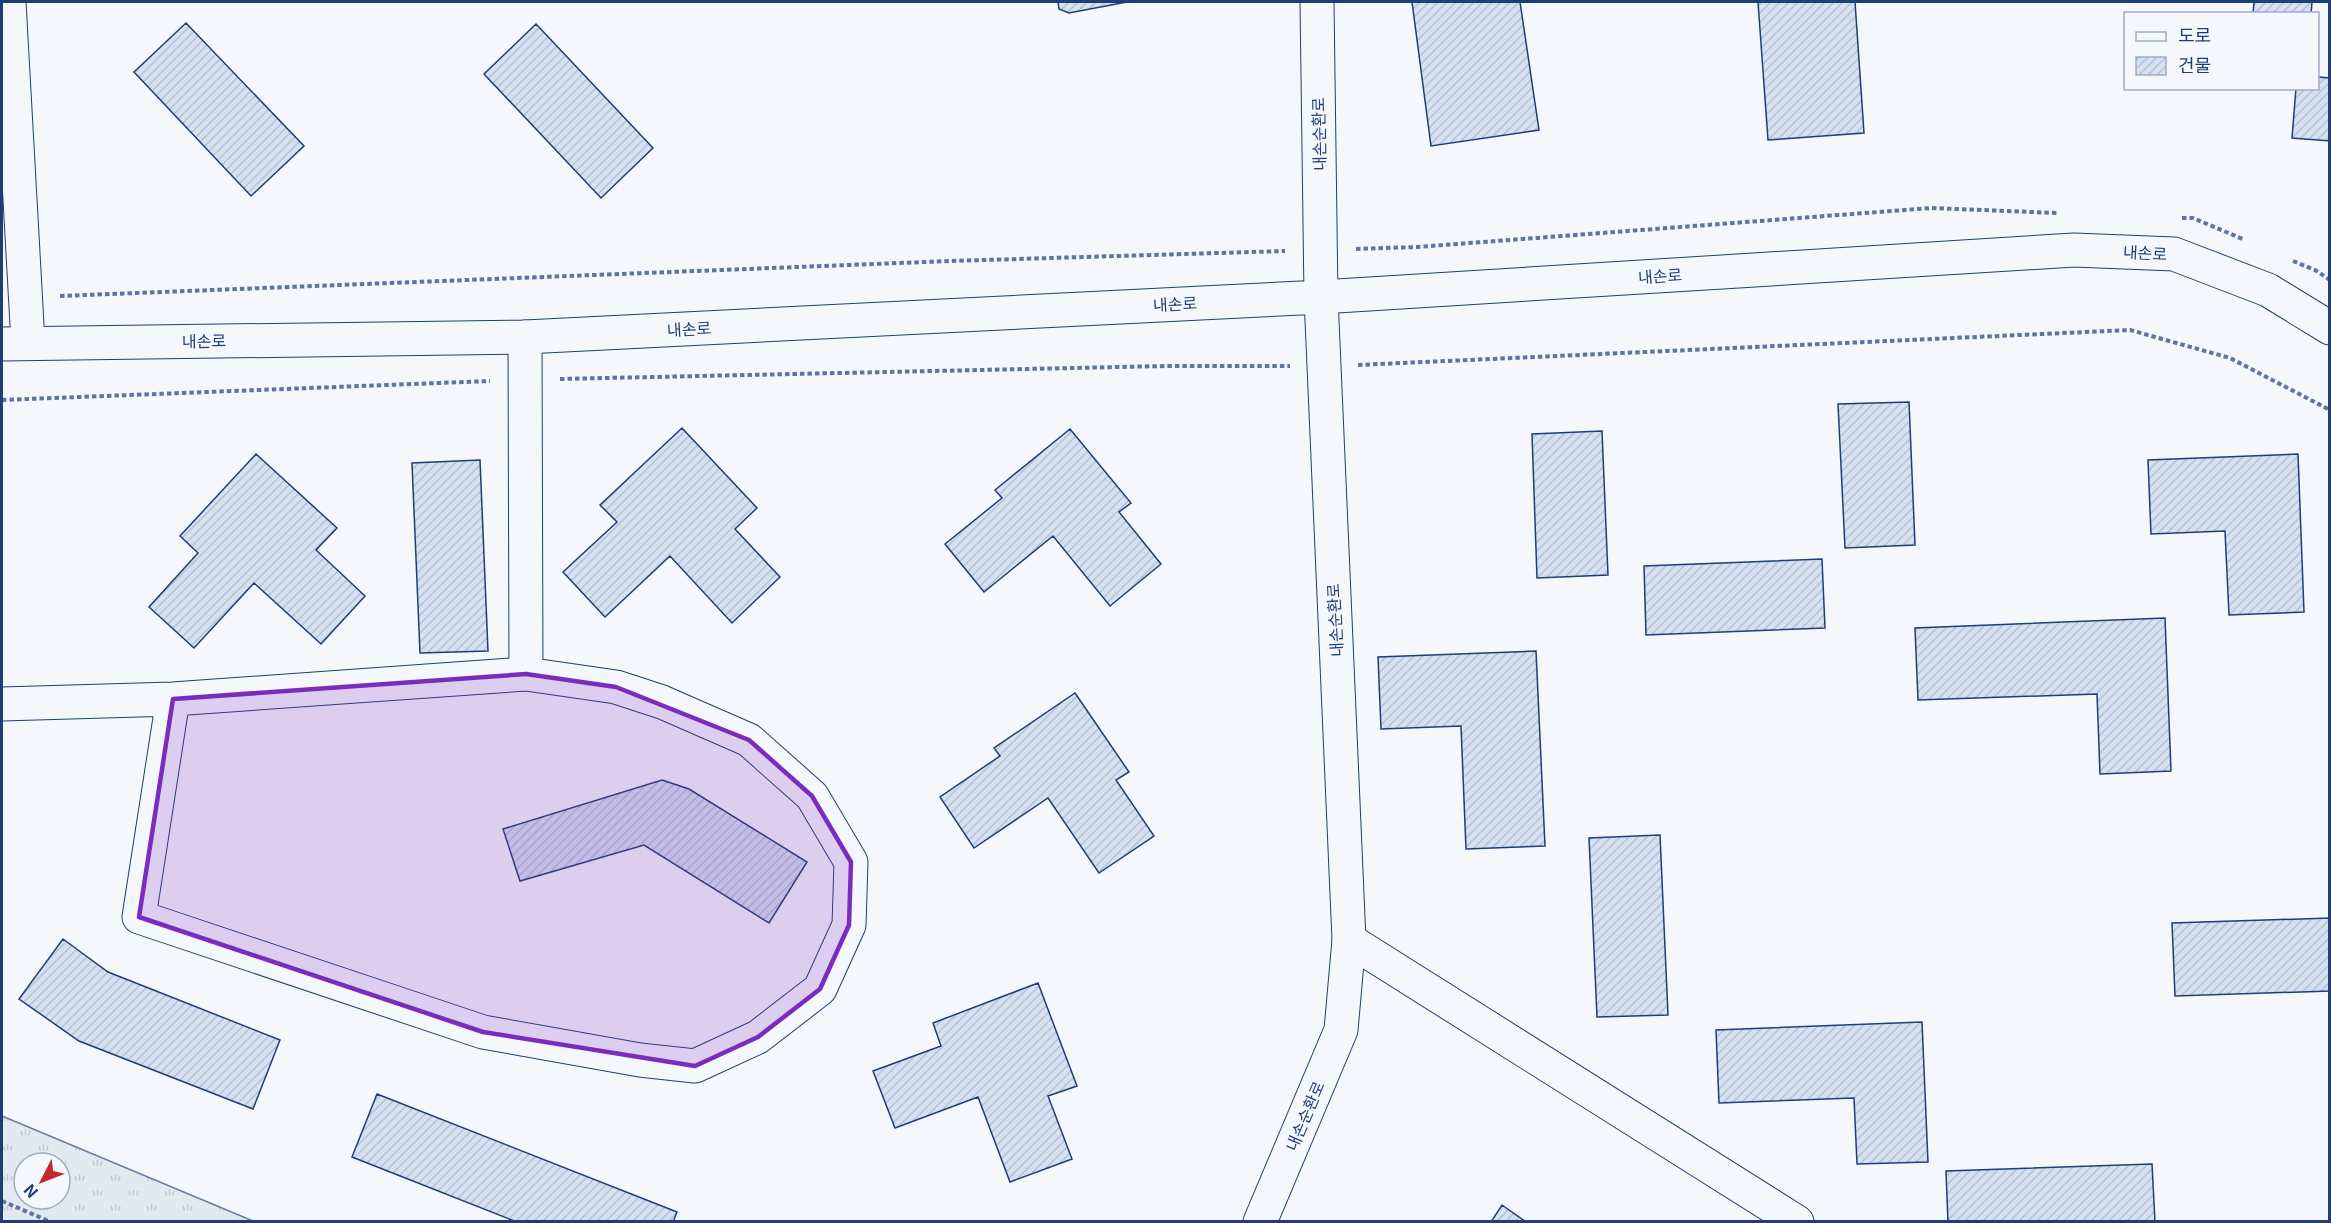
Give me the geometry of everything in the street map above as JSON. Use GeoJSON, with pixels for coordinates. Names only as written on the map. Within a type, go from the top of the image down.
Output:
{"type":"FeatureCollection","features":[{"type":"Feature","properties":{"kind":"street"},"geometry":{"type":"LineString","coordinates":[[9,2],[25,298],[15,343]]}},
{"type":"Feature","properties":{"kind":"street","name":"내손순환로"},"geometry":{"type":"LineString","coordinates":[[1260,1221],[1341,1030],[1349,940],[1321,297],[1317,2]]}},
{"type":"Feature","properties":{"kind":"street","name":"내손로"},"geometry":{"type":"LineString","coordinates":[[15,343],[525,337],[1321,297],[2074,250],[2174,254],[2268,290],[2330,328]]}},
{"type":"Feature","properties":{"kind":"street"},"geometry":{"type":"LineString","coordinates":[[525,337],[526,674]]}},
{"type":"Feature","properties":{"kind":"street"},"geometry":{"type":"LineString","coordinates":[[2,704],[173,699],[526,674],[615,687],[662,702],[748,740],[812,796],[851,862],[849,924],[820,989],[758,1037],[695,1066],[640,1060],[483,1032],[139,917],[173,699]]}},
{"type":"Feature","properties":{"kind":"street"},"geometry":{"type":"LineString","coordinates":[[1349,940],[1797,1221]]}},
{"type":"Feature","properties":{"kind":"path"},"geometry":{"type":"LineString","coordinates":[[25,298],[950,261],[1417,247],[1931,208],[2062,213]]}},
{"type":"Feature","properties":{"kind":"path"},"geometry":{"type":"LineString","coordinates":[[2181,218],[2193,218],[2254,244]]}},
{"type":"Feature","properties":{"kind":"path"},"geometry":{"type":"LineString","coordinates":[[2284,257],[2315,270],[2330,280]]}},
{"type":"Feature","properties":{"kind":"path"},"geometry":{"type":"LineString","coordinates":[[2,400],[525,380],[1167,366],[1324,366],[2130,330],[2230,358],[2330,410]]}},
{"type":"Feature","properties":{"kind":"path"},"geometry":{"type":"LineString","coordinates":[[2,1201],[51,1221]]}},
{"type":"Feature","properties":{"kind":"highlighted area"},"geometry":{"type":"Polygon","coordinates":[[[526,674],[616,687],[749,740],[812,796],[851,862],[849,925],[820,989],[758,1037],[695,1066],[483,1032],[139,917],[173,699],[526,674]]]}},
{"type":"Feature","properties":{"kind":"green space"},"geometry":{"type":"Polygon","coordinates":[[[2,1116],[253,1221],[2,1221],[2,1116]]]}},
{"type":"Feature","properties":{"kind":"building"},"geometry":{"type":"Polygon","coordinates":[[[1058,2],[1127,2],[1069,13],[1059,9],[1058,2]]]}},
{"type":"Feature","properties":{"kind":"building"},"geometry":{"type":"Polygon","coordinates":[[[1412,2],[1520,2],[1539,130],[1431,146],[1412,2]]]}},
{"type":"Feature","properties":{"kind":"building"},"geometry":{"type":"Polygon","coordinates":[[[1758,2],[1855,2],[1864,133],[1768,140],[1758,2]]]}},
{"type":"Feature","properties":{"kind":"building"},"geometry":{"type":"Polygon","coordinates":[[[2254,2],[2312,2],[2311,12],[2253,12],[2254,2]]]}},
{"type":"Feature","properties":{"kind":"building"},"geometry":{"type":"Polygon","coordinates":[[[186,23],[304,146],[251,196],[134,72],[186,23]]]}},
{"type":"Feature","properties":{"kind":"building"},"geometry":{"type":"Polygon","coordinates":[[[536,24],[653,148],[601,198],[484,74],[536,24]]]}},
{"type":"Feature","properties":{"kind":"building"},"geometry":{"type":"Polygon","coordinates":[[[2319,77],[2330,78],[2330,141],[2292,138],[2296,90],[2319,90],[2319,77]]]}},
{"type":"Feature","properties":{"kind":"building"},"geometry":{"type":"Polygon","coordinates":[[[1909,402],[1915,545],[1845,548],[1838,404],[1909,402]]]}},
{"type":"Feature","properties":{"kind":"building"},"geometry":{"type":"Polygon","coordinates":[[[682,428],[757,508],[735,529],[780,577],[732,623],[670,556],[605,617],[563,572],[617,522],[600,505],[682,428]]]}},
{"type":"Feature","properties":{"kind":"building"},"geometry":{"type":"Polygon","coordinates":[[[1070,429],[1131,503],[1119,512],[1161,564],[1110,606],[1053,536],[984,592],[945,544],[1002,498],[995,490],[1070,429]]]}},
{"type":"Feature","properties":{"kind":"building"},"geometry":{"type":"Polygon","coordinates":[[[1602,431],[1608,575],[1537,578],[1532,434],[1602,431]]]}},
{"type":"Feature","properties":{"kind":"building"},"geometry":{"type":"Polygon","coordinates":[[[256,454],[337,528],[316,550],[365,596],[321,644],[254,583],[194,648],[149,607],[198,553],[180,536],[256,454]]]}},
{"type":"Feature","properties":{"kind":"building"},"geometry":{"type":"Polygon","coordinates":[[[2298,454],[2304,612],[2229,615],[2225,531],[2151,534],[2148,460],[2298,454]]]}},
{"type":"Feature","properties":{"kind":"building"},"geometry":{"type":"Polygon","coordinates":[[[480,460],[488,651],[420,653],[412,463],[480,460]]]}},
{"type":"Feature","properties":{"kind":"building"},"geometry":{"type":"Polygon","coordinates":[[[1822,559],[1825,628],[1646,635],[1644,566],[1822,559]]]}},
{"type":"Feature","properties":{"kind":"building"},"geometry":{"type":"Polygon","coordinates":[[[2165,618],[2171,771],[2100,774],[2097,694],[1918,700],[1915,628],[2165,618]]]}},
{"type":"Feature","properties":{"kind":"building"},"geometry":{"type":"Polygon","coordinates":[[[1536,651],[1545,846],[1466,849],[1461,726],[1381,729],[1378,657],[1536,651]]]}},
{"type":"Feature","properties":{"kind":"building"},"geometry":{"type":"Polygon","coordinates":[[[1075,693],[1129,772],[1116,780],[1154,836],[1099,873],[1048,798],[974,848],[940,797],[1000,756],[994,748],[1075,693]]]}},
{"type":"Feature","properties":{"kind":"building"},"geometry":{"type":"Polygon","coordinates":[[[662,780],[689,789],[807,862],[769,923],[644,845],[520,881],[503,829],[662,780]]]}},
{"type":"Feature","properties":{"kind":"building"},"geometry":{"type":"Polygon","coordinates":[[[1660,835],[1668,1015],[1597,1017],[1589,838],[1660,835]]]}},
{"type":"Feature","properties":{"kind":"building"},"geometry":{"type":"Polygon","coordinates":[[[2330,918],[2330,991],[2175,996],[2172,923],[2330,918]]]}},
{"type":"Feature","properties":{"kind":"building"},"geometry":{"type":"Polygon","coordinates":[[[63,939],[108,972],[280,1040],[253,1109],[79,1041],[19,999],[63,939]]]}},
{"type":"Feature","properties":{"kind":"building"},"geometry":{"type":"Polygon","coordinates":[[[1038,983],[1077,1086],[1048,1096],[1072,1159],[1010,1182],[978,1097],[895,1128],[873,1071],[941,1046],[933,1023],[1038,983]]]}},
{"type":"Feature","properties":{"kind":"building"},"geometry":{"type":"Polygon","coordinates":[[[1922,1022],[1928,1162],[1857,1164],[1854,1098],[1719,1103],[1716,1030],[1922,1022]]]}},
{"type":"Feature","properties":{"kind":"building"},"geometry":{"type":"Polygon","coordinates":[[[377,1094],[677,1212],[673,1222],[517,1222],[352,1157],[377,1094]]]}},
{"type":"Feature","properties":{"kind":"building"},"geometry":{"type":"Polygon","coordinates":[[[2152,1164],[2155,1222],[1948,1222],[1946,1171],[2152,1164]]]}},
{"type":"Feature","properties":{"kind":"building"},"geometry":{"type":"Polygon","coordinates":[[[1502,1205],[1526,1222],[1491,1222],[1502,1205]]]}}]}
